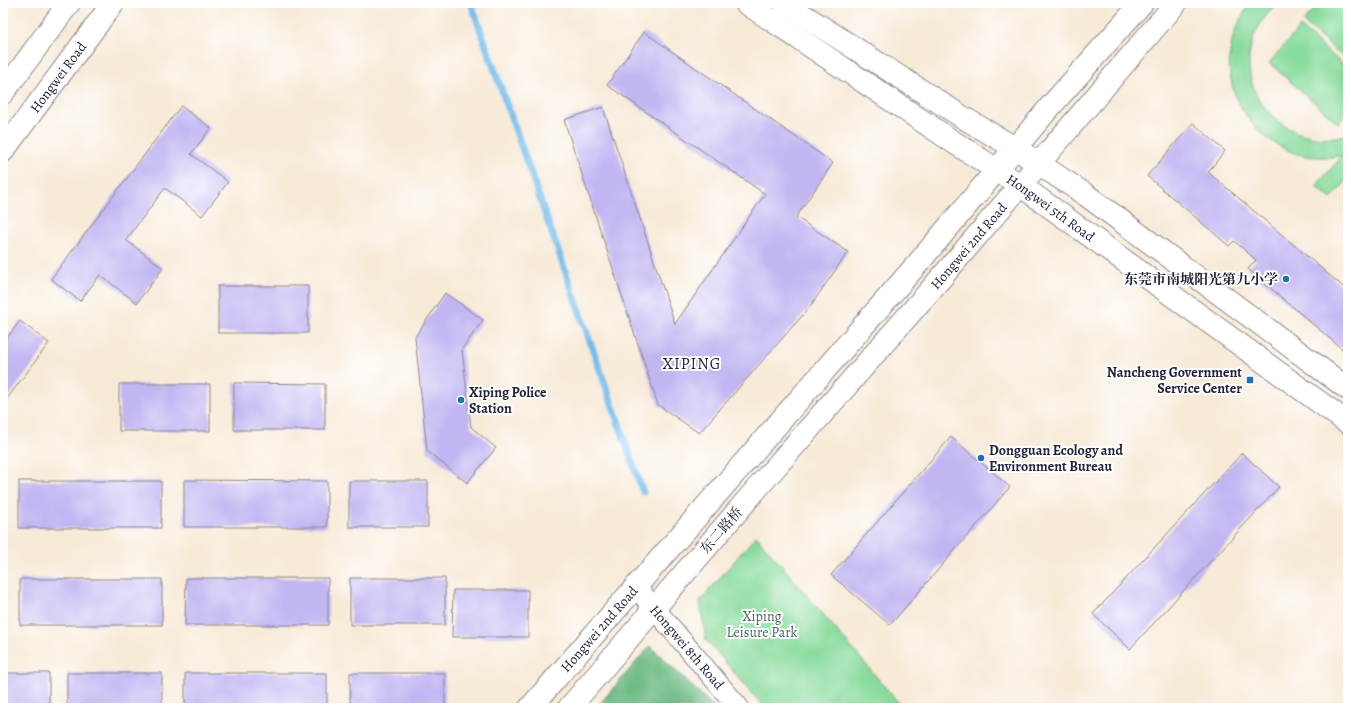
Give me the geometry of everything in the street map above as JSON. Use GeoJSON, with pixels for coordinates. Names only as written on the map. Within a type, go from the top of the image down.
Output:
{"type":"FeatureCollection","features":[{"type":"Feature","properties":{"kind":"street"},"geometry":{"type":"LineString","coordinates":[[3,93],[69,3]]}},
{"type":"Feature","properties":{"kind":"street","name":"Hongwei Road"},"geometry":{"type":"LineString","coordinates":[[3,151],[113,3]]}},
{"type":"Feature","properties":{"kind":"street","name":"Hongwei 5th Road"},"geometry":{"type":"LineString","coordinates":[[746,3],[952,141],[998,169],[1348,423]]}},
{"type":"Feature","properties":{"kind":"street","name":"Hongwei 5th Road"},"geometry":{"type":"LineString","coordinates":[[784,3],[964,118],[1015,148],[1086,195],[1348,389]]}},
{"type":"Feature","properties":{"kind":"street"},"geometry":{"type":"LineString","coordinates":[[998,169],[1142,3]]}},
{"type":"Feature","properties":{"kind":"street","name":"Hongwei 2nd Road"},"geometry":{"type":"LineString","coordinates":[[759,486],[941,278],[1176,3]]}},
{"type":"Feature","properties":{"kind":"street","name":"东二路桥"},"geometry":{"type":"LineString","coordinates":[[667,550],[920,262],[998,169]]}},
{"type":"Feature","properties":{"kind":"street","name":"东二路桥"},"geometry":{"type":"LineString","coordinates":[[683,574],[759,486]]}},
{"type":"Feature","properties":{"kind":"street","name":"Hongwei 2nd Road"},"geometry":{"type":"LineString","coordinates":[[530,708],[667,550]]}},
{"type":"Feature","properties":{"kind":"street","name":"Hongwei 2nd Road"},"geometry":{"type":"LineString","coordinates":[[569,708],[683,574]]}},
{"type":"Feature","properties":{"kind":"street","name":"Hongwei 8th Road"},"geometry":{"type":"LineString","coordinates":[[636,587],[739,708]]}},
{"type":"Feature","properties":{"kind":"green space"},"geometry":{"type":"Polygon","coordinates":[[[1251,3],[1277,3],[1258,27],[1252,41],[1249,56],[1250,75],[1256,93],[1265,108],[1278,121],[1294,131],[1311,136],[1329,138],[1348,134],[1348,179],[1331,199],[1316,186],[1342,156],[1311,157],[1289,151],[1274,143],[1260,132],[1248,119],[1239,104],[1233,88],[1230,71],[1230,53],[1237,26],[1251,3]]]}},
{"type":"Feature","properties":{"kind":"green space"},"geometry":{"type":"Polygon","coordinates":[[[1320,3],[1348,3],[1348,61],[1303,22],[1320,3]]]}},
{"type":"Feature","properties":{"kind":"green space"},"geometry":{"type":"Polygon","coordinates":[[[1300,27],[1348,69],[1348,112],[1338,123],[1269,63],[1300,27]]]}},
{"type":"Feature","properties":{"kind":"green space","name":"Xiping Leisure Park"},"geometry":{"type":"Polygon","coordinates":[[[756,536],[903,708],[765,708],[706,640],[700,601],[756,536]]]}},
{"type":"Feature","properties":{"kind":"green space"},"geometry":{"type":"Polygon","coordinates":[[[650,646],[715,708],[596,708],[650,646]]]}},
{"type":"Feature","properties":{"kind":"building"},"geometry":{"type":"Polygon","coordinates":[[[644,32],[833,163],[796,217],[848,252],[809,308],[699,433],[658,405],[564,120],[603,107],[675,324],[765,194],[607,85],[644,32]]]}},
{"type":"Feature","properties":{"kind":"building"},"geometry":{"type":"Polygon","coordinates":[[[181,106],[211,128],[191,154],[228,182],[202,216],[165,188],[126,240],[163,268],[137,303],[100,275],[80,301],[51,279],[181,106]]]}},
{"type":"Feature","properties":{"kind":"building"},"geometry":{"type":"Polygon","coordinates":[[[1193,123],[1225,151],[1208,172],[1348,291],[1348,354],[1248,269],[1256,260],[1234,241],[1229,246],[1147,176],[1193,123]]]}},
{"type":"Feature","properties":{"kind":"building"},"geometry":{"type":"Polygon","coordinates":[[[218,286],[308,286],[308,333],[218,333],[218,286]]]}},
{"type":"Feature","properties":{"kind":"building"},"geometry":{"type":"Polygon","coordinates":[[[445,293],[483,320],[462,349],[471,427],[496,448],[467,483],[427,451],[415,337],[445,293]]]}},
{"type":"Feature","properties":{"kind":"building"},"geometry":{"type":"Polygon","coordinates":[[[20,321],[49,343],[3,404],[3,343],[20,321]]]}},
{"type":"Feature","properties":{"kind":"building"},"geometry":{"type":"Polygon","coordinates":[[[234,383],[325,384],[325,430],[234,430],[234,383]]]}},
{"type":"Feature","properties":{"kind":"building"},"geometry":{"type":"Polygon","coordinates":[[[119,384],[210,384],[210,431],[119,431],[119,384]]]}},
{"type":"Feature","properties":{"kind":"building"},"geometry":{"type":"Polygon","coordinates":[[[951,437],[1010,487],[890,625],[831,575],[951,437]]]}},
{"type":"Feature","properties":{"kind":"building"},"geometry":{"type":"Polygon","coordinates":[[[1242,453],[1279,487],[1130,649],[1093,614],[1242,453]]]}},
{"type":"Feature","properties":{"kind":"building"},"geometry":{"type":"Polygon","coordinates":[[[184,480],[327,481],[327,527],[184,527],[184,480]]]}},
{"type":"Feature","properties":{"kind":"building"},"geometry":{"type":"Polygon","coordinates":[[[19,481],[161,481],[161,528],[19,528],[19,481]]]}},
{"type":"Feature","properties":{"kind":"building"},"geometry":{"type":"Polygon","coordinates":[[[349,481],[428,481],[428,527],[349,527],[349,481]]]}},
{"type":"Feature","properties":{"kind":"building"},"geometry":{"type":"Polygon","coordinates":[[[186,578],[328,578],[328,625],[185,625],[186,578]]]}},
{"type":"Feature","properties":{"kind":"building"},"geometry":{"type":"Polygon","coordinates":[[[350,578],[445,578],[445,625],[350,625],[350,578]]]}},
{"type":"Feature","properties":{"kind":"building"},"geometry":{"type":"Polygon","coordinates":[[[20,579],[162,579],[162,625],[20,625],[20,579]]]}},
{"type":"Feature","properties":{"kind":"building"},"geometry":{"type":"Polygon","coordinates":[[[453,590],[528,590],[528,637],[452,637],[453,590]]]}},
{"type":"Feature","properties":{"kind":"building"},"geometry":{"type":"Polygon","coordinates":[[[3,673],[49,673],[49,708],[3,708],[3,673]]]}},
{"type":"Feature","properties":{"kind":"building"},"geometry":{"type":"Polygon","coordinates":[[[67,673],[162,673],[162,708],[67,708],[67,673]]]}},
{"type":"Feature","properties":{"kind":"building"},"geometry":{"type":"Polygon","coordinates":[[[185,673],[327,673],[327,708],[185,708],[185,673]]]}},
{"type":"Feature","properties":{"kind":"building"},"geometry":{"type":"Polygon","coordinates":[[[350,673],[445,673],[445,708],[350,708],[350,673]]]}},
{"type":"Feature","properties":{"kind":"waterway"},"geometry":{"type":"LineString","coordinates":[[471,3],[643,492]]}},
{"type":"Feature","properties":{"kind":"place","name":"东莞市南城阳光第九小学"},"geometry":{"type":"Point","coordinates":[1286,279]}},
{"type":"Feature","properties":{"kind":"place","name":"Nancheng Government Service Center"},"geometry":{"type":"Point","coordinates":[1250,380]}},
{"type":"Feature","properties":{"kind":"place","name":"Xiping Police Station"},"geometry":{"type":"Point","coordinates":[461,400]}},
{"type":"Feature","properties":{"kind":"place","name":"Dongguan Ecology and Environment Bureau"},"geometry":{"type":"Point","coordinates":[981,458]}},
{"type":"Feature","properties":{"kind":"district","name":"XIPING"},"geometry":{"type":"Point","coordinates":[692,363]}}]}
